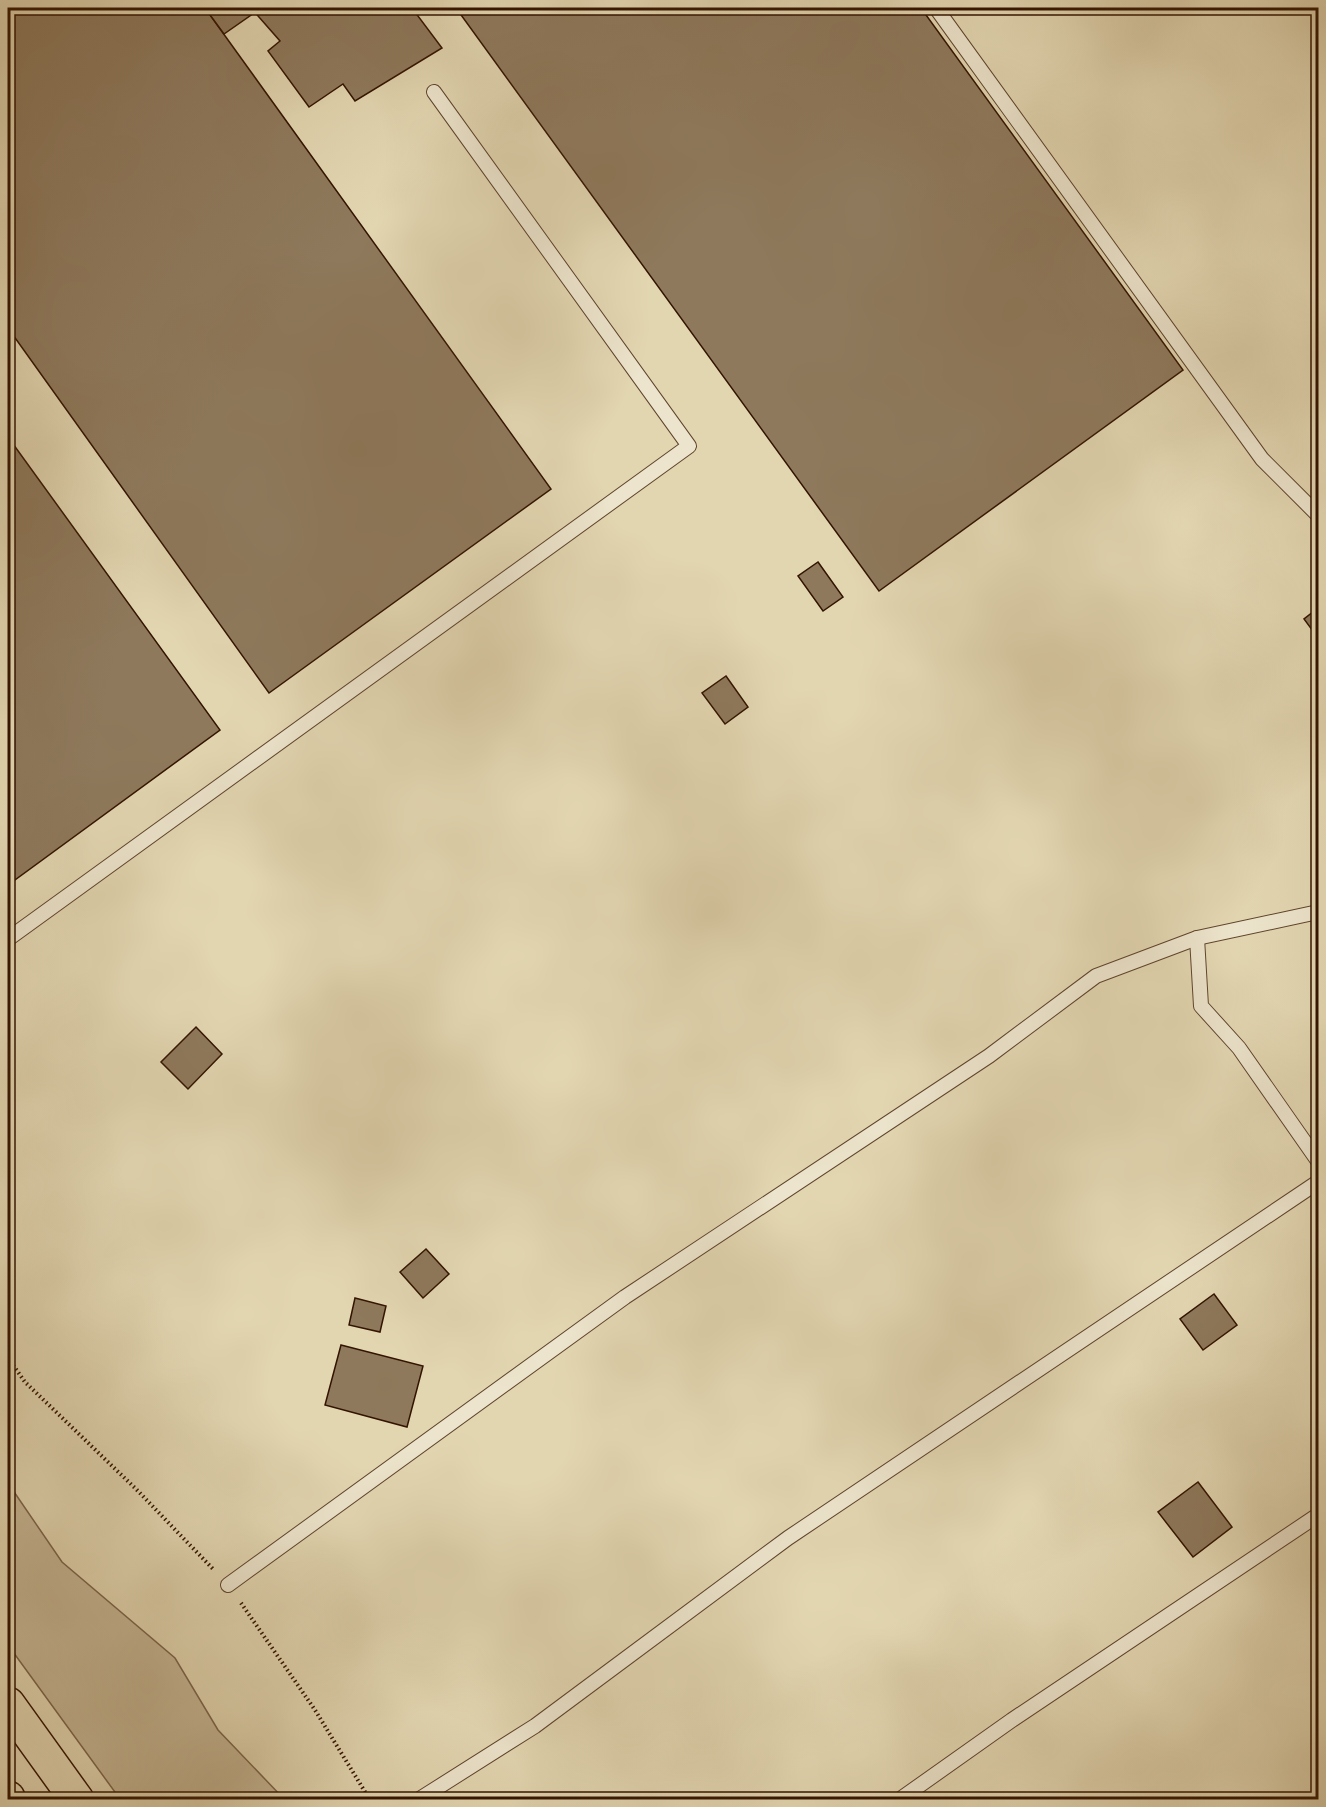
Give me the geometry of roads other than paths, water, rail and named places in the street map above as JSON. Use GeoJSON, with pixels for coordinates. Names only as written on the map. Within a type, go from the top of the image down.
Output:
{"type":"FeatureCollection","features":[{"type":"Feature","properties":{"kind":"main road"},"geometry":{"type":"LineString","coordinates":[[8,1704],[77,1800]]}},
{"type":"Feature","properties":{"kind":"lane"},"geometry":{"type":"LineString","coordinates":[[936,8],[1262,459],[1318,515]]}},
{"type":"Feature","properties":{"kind":"lane"},"geometry":{"type":"LineString","coordinates":[[8,939],[689,446],[434,92]]}},
{"type":"Feature","properties":{"kind":"lane"},"geometry":{"type":"LineString","coordinates":[[228,1585],[625,1297],[988,1056],[1096,976],[1197,938],[1318,912]]}},
{"type":"Feature","properties":{"kind":"lane"},"geometry":{"type":"LineString","coordinates":[[1197,938],[1202,1006],[1239,1048],[1318,1161]]}},
{"type":"Feature","properties":{"kind":"lane"},"geometry":{"type":"LineString","coordinates":[[418,1800],[535,1726],[788,1538],[1318,1182]]}},
{"type":"Feature","properties":{"kind":"lane"},"geometry":{"type":"LineString","coordinates":[[899,1800],[1012,1720],[1318,1515]]}}]}
